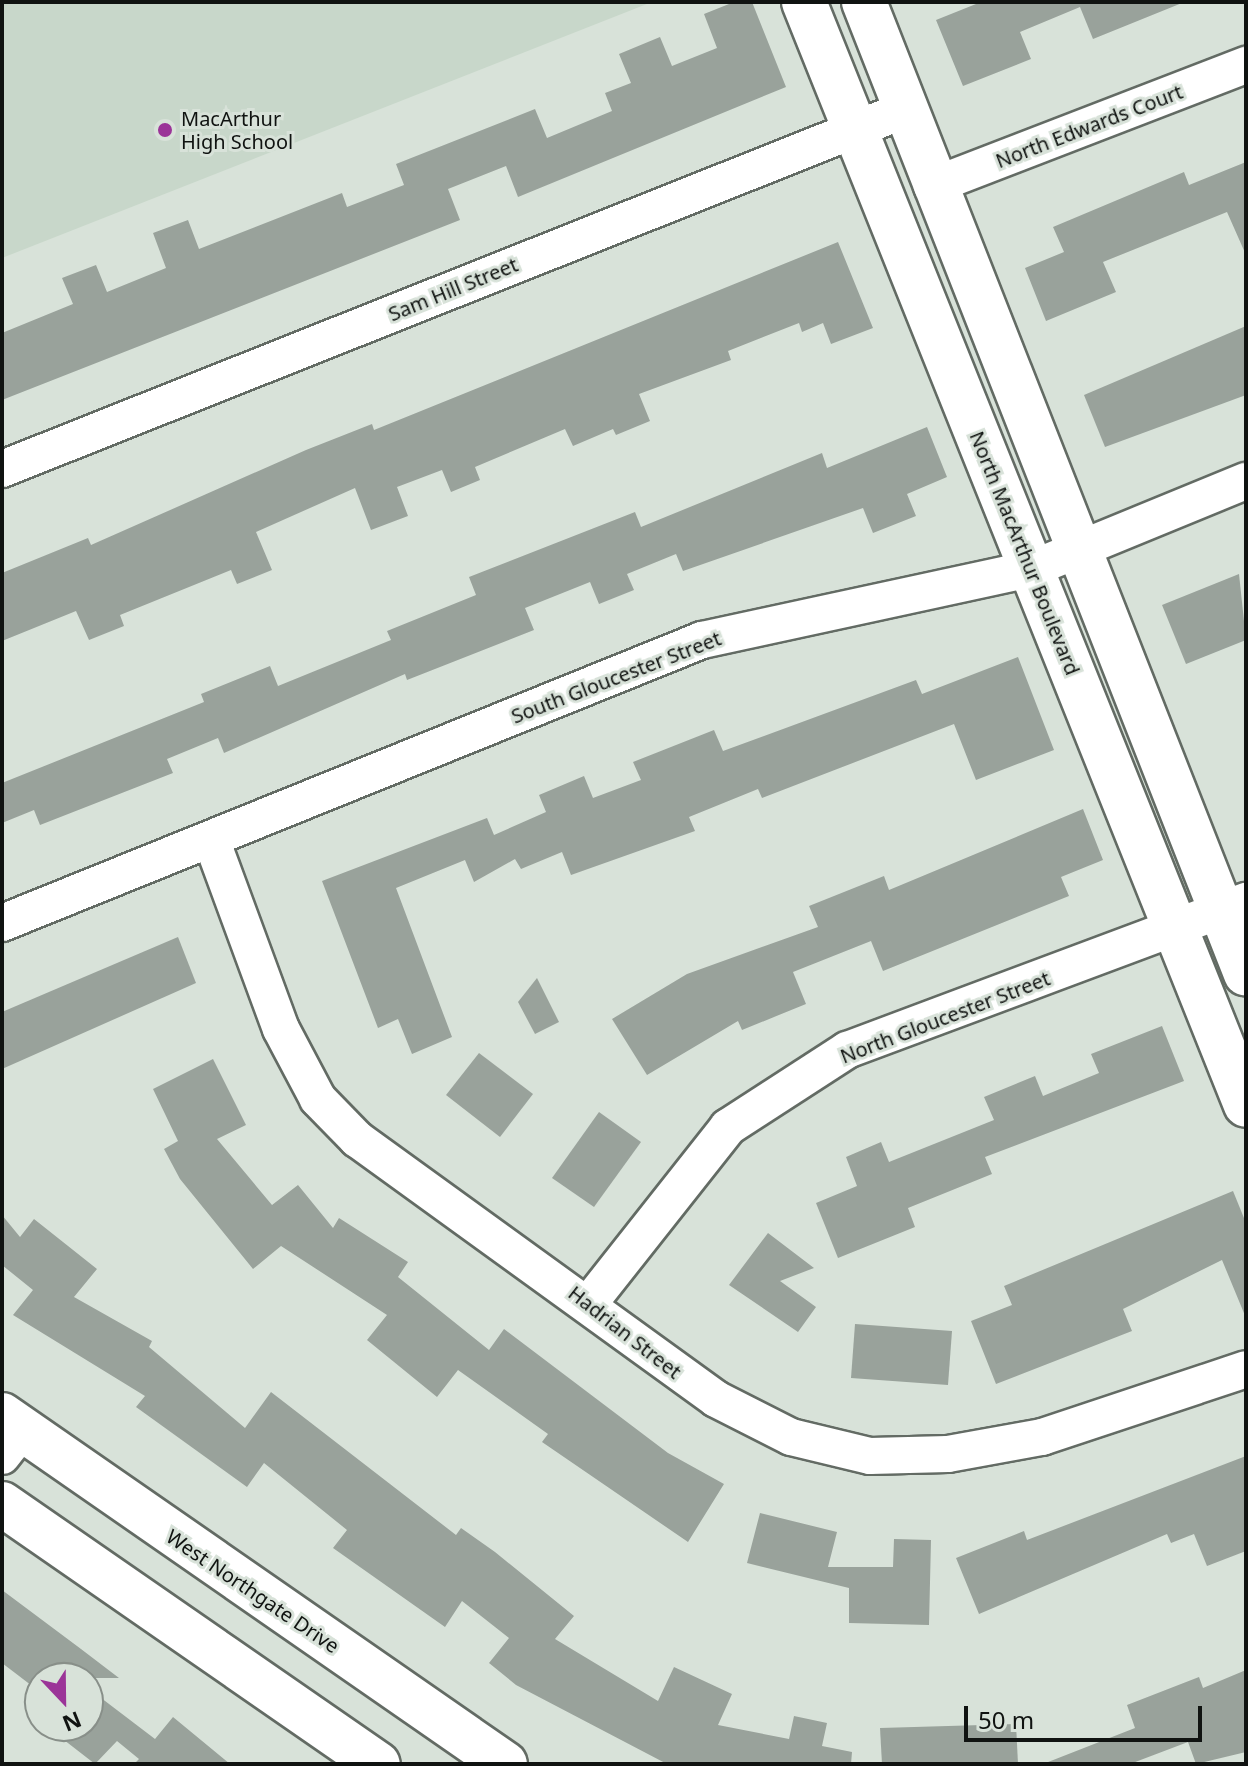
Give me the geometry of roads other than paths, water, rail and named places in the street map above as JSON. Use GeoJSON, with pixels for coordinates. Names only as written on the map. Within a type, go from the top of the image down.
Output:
{"type":"FeatureCollection","features":[{"type":"Feature","properties":{"kind":"main road","name":"North MacArthur Boulevard"},"geometry":{"type":"LineString","coordinates":[[804,2],[1246,1105]]}},
{"type":"Feature","properties":{"kind":"main road"},"geometry":{"type":"LineString","coordinates":[[864,2],[932,186],[1077,550],[1234,906],[1246,974]]}},
{"type":"Feature","properties":{"kind":"main road","name":"West Northgate Drive"},"geometry":{"type":"LineString","coordinates":[[8,1434],[505,1764]]}},
{"type":"Feature","properties":{"kind":"main road"},"geometry":{"type":"LineString","coordinates":[[2,1504],[378,1764]]}},
{"type":"Feature","properties":{"kind":"street","name":"North Edwards Court"},"geometry":{"type":"LineString","coordinates":[[932,186],[1246,65]]}},
{"type":"Feature","properties":{"kind":"street","name":"Sam Hill Street"},"geometry":{"type":"LineString","coordinates":[[2,469],[904,110]]}},
{"type":"Feature","properties":{"kind":"street","name":"South Gloucester Street"},"geometry":{"type":"LineString","coordinates":[[2,923],[702,640],[1031,569],[1246,481]]}},
{"type":"Feature","properties":{"kind":"street","name":"Hadrian Street"},"geometry":{"type":"LineString","coordinates":[[211,839],[281,1029],[318,1099],[357,1139],[590,1302],[664,1367],[716,1399],[791,1437],[870,1456],[948,1454],[1042,1437],[1246,1369]]}},
{"type":"Feature","properties":{"kind":"street","name":"North Gloucester Street"},"geometry":{"type":"LineString","coordinates":[[590,1302],[728,1127],[847,1050],[1176,931],[1234,906]]}},
{"type":"Feature","properties":{"kind":"place","name":"MacArthur High School"},"geometry":{"type":"Point","coordinates":[165,130]}}]}
